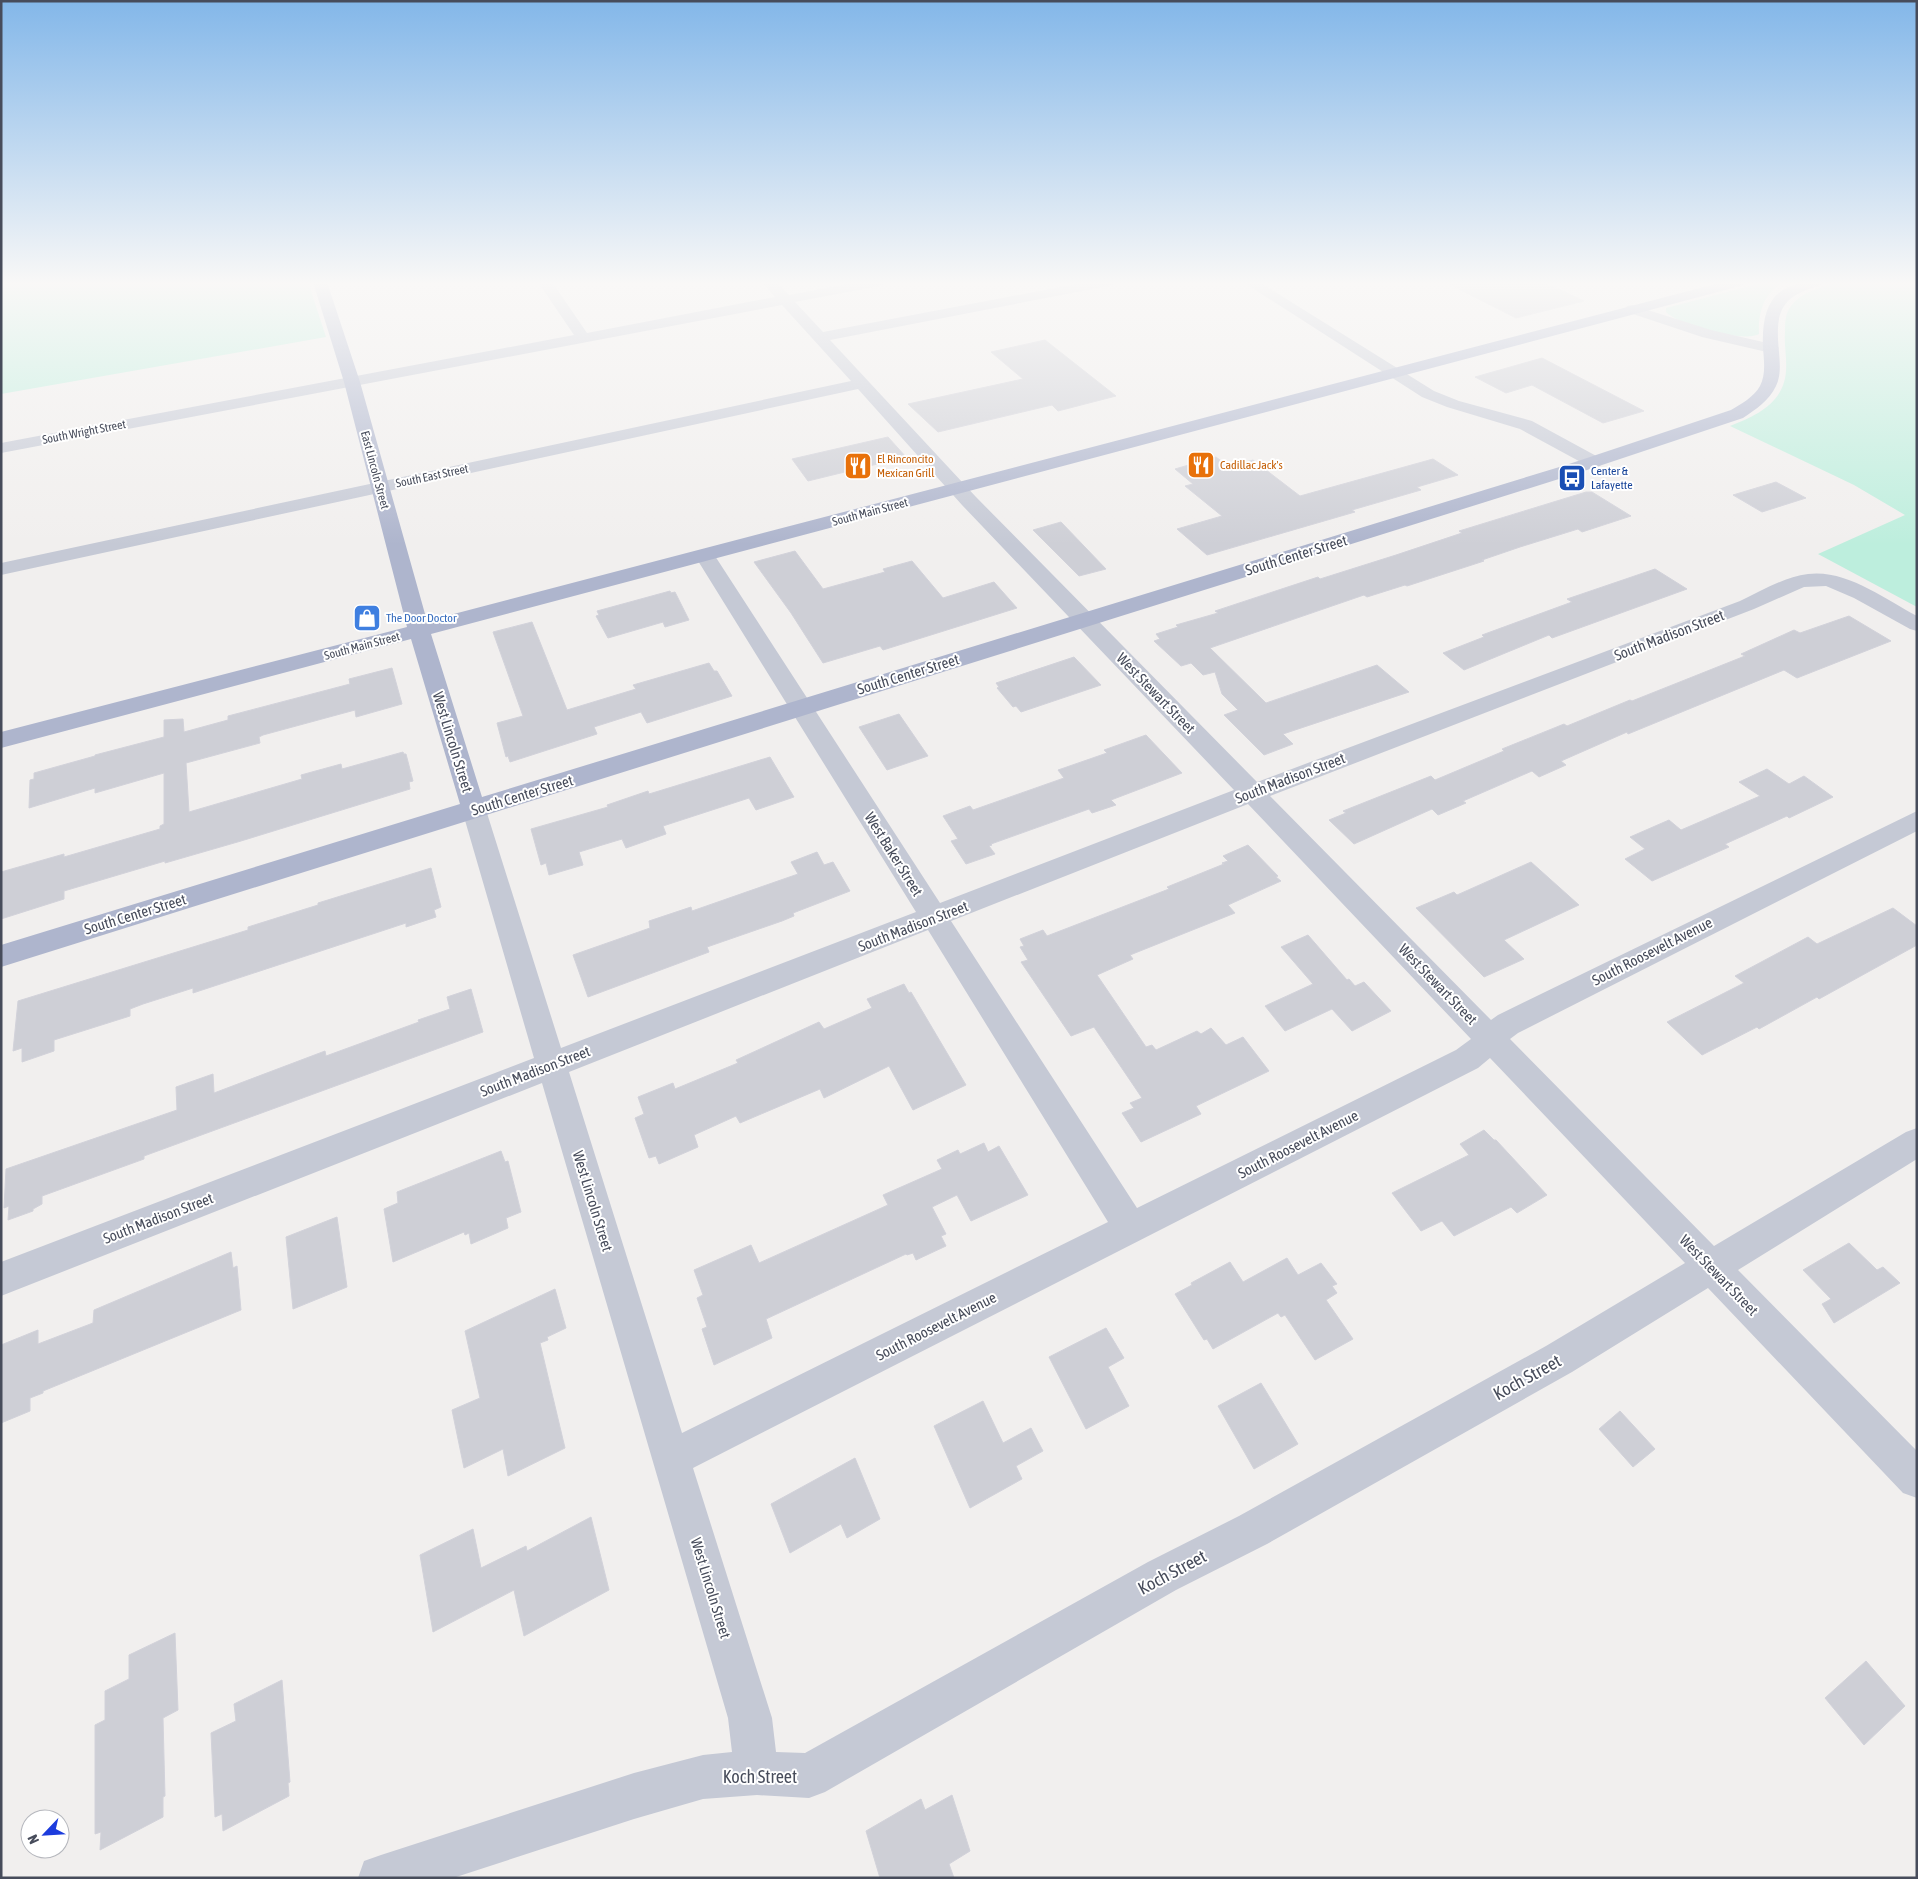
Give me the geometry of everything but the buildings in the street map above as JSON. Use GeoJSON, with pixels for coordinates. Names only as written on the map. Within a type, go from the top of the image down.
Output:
{"type":"FeatureCollection","features":[{"type":"Feature","properties":{"kind":"main road","name":"East Lincoln Street"},"geometry":{"type":"LineString","coordinates":[[348,370],[419,631]]}},
{"type":"Feature","properties":{"kind":"main road","name":"South Main Street"},"geometry":{"type":"LineString","coordinates":[[1,740],[1409,370]]}},
{"type":"Feature","properties":{"kind":"main road","name":"South Center Street"},"geometry":{"type":"LineString","coordinates":[[1,956],[1594,462],[1737,414],[1757,401],[1770,384],[1772,370]]}},
{"type":"Feature","properties":{"kind":"main road","name":"West Lincoln Street"},"geometry":{"type":"LineString","coordinates":[[419,631],[474,810]]}},
{"type":"Feature","properties":{"kind":"street","name":"South Wright Street"},"geometry":{"type":"LineString","coordinates":[[1,448],[415,370]]}},
{"type":"Feature","properties":{"kind":"street","name":"West Stewart Street"},"geometry":{"type":"LineString","coordinates":[[850,370],[958,489],[1917,1479]]}},
{"type":"Feature","properties":{"kind":"street"},"geometry":{"type":"LineString","coordinates":[[1389,370],[1393,374],[1439,398],[1526,425],[1594,462]]}},
{"type":"Feature","properties":{"kind":"street","name":"South East Street"},"geometry":{"type":"LineString","coordinates":[[1,569],[863,384]]}},
{"type":"Feature","properties":{"kind":"street","name":"West Baker Street"},"geometry":{"type":"LineString","coordinates":[[705,556],[1131,1228]]}},
{"type":"Feature","properties":{"kind":"street","name":"South Madison Street"},"geometry":{"type":"LineString","coordinates":[[1,1278],[935,918],[1252,793],[1747,605],[1797,583],[1808,580],[1826,580],[1838,583],[1917,625]]}},
{"type":"Feature","properties":{"kind":"street","name":"West Lincoln Street"},"geometry":{"type":"LineString","coordinates":[[474,810],[750,1718],[757,1773]]}},
{"type":"Feature","properties":{"kind":"street","name":"South Roosevelt Avenue"},"geometry":{"type":"LineString","coordinates":[[672,1458],[1467,1059],[1480,1051],[1490,1038],[1508,1024],[1917,820]]}},
{"type":"Feature","properties":{"kind":"street","name":"Koch Street"},"geometry":{"type":"LineString","coordinates":[[381,1878],[703,1777],[757,1773],[808,1776],[1162,1576],[1253,1530],[1559,1360],[1674,1288],[1712,1268],[1917,1142]]}},
{"type":"Feature","properties":{"kind":"green space"},"geometry":{"type":"Polygon","coordinates":[[[1,370],[140,370],[1,394],[1,370]]]}},
{"type":"Feature","properties":{"kind":"green space"},"geometry":{"type":"Polygon","coordinates":[[[1917,370],[1917,607],[1818,554],[1905,515],[1854,485],[1730,426],[1759,413],[1767,407],[1780,392],[1786,371],[1917,370]]]}},
{"type":"Feature","properties":{"kind":"place","name":"Cadillac Jack's"},"geometry":{"type":"Point","coordinates":[1201,465]}},
{"type":"Feature","properties":{"kind":"place","name":"El Rinconcito Mexican Grill"},"geometry":{"type":"Point","coordinates":[858,466]}},
{"type":"Feature","properties":{"kind":"place","name":"Center & Lafayette"},"geometry":{"type":"Point","coordinates":[1572,478]}},
{"type":"Feature","properties":{"kind":"place","name":"The Door Doctor"},"geometry":{"type":"Point","coordinates":[367,618]}}]}
